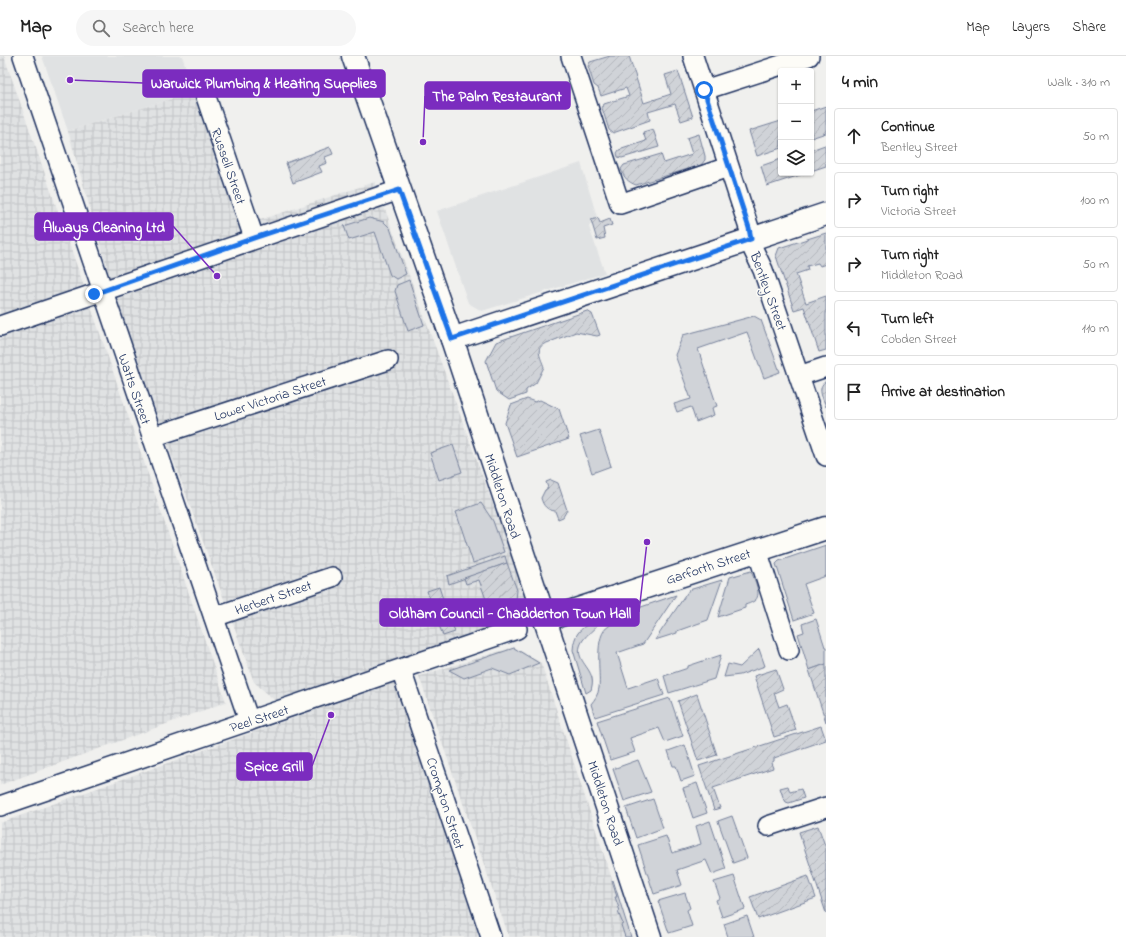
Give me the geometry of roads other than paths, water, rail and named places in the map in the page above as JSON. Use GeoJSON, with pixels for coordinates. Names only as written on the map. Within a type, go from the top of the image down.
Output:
{"type":"FeatureCollection","features":[{"type":"Feature","properties":{"kind":"main road","name":"Middleton Road"},"geometry":{"type":"LineString","coordinates":[[353,56],[452,339],[650,937]]}},
{"type":"Feature","properties":{"kind":"main road"},"geometry":{"type":"LineString","coordinates":[[452,339],[826,214]]}},
{"type":"Feature","properties":{"kind":"main road","name":"Garforth Street"},"geometry":{"type":"LineString","coordinates":[[545,620],[826,528]]}},
{"type":"Feature","properties":{"kind":"street","name":"Watts Street"},"geometry":{"type":"LineString","coordinates":[[22,56],[249,721]]}},
{"type":"Feature","properties":{"kind":"street"},"geometry":{"type":"LineString","coordinates":[[571,56],[620,204],[728,167]]}},
{"type":"Feature","properties":{"kind":"street","name":"Bentley Street"},"geometry":{"type":"LineString","coordinates":[[693,56],[749,228],[753,249],[763,270],[826,456]]}},
{"type":"Feature","properties":{"kind":"street"},"geometry":{"type":"LineString","coordinates":[[704,90],[809,56]]}},
{"type":"Feature","properties":{"kind":"street","name":"Russell Street"},"geometry":{"type":"LineString","coordinates":[[205,94],[254,238]]}},
{"type":"Feature","properties":{"kind":"street"},"geometry":{"type":"LineString","coordinates":[[0,326],[254,238],[399,190]]}},
{"type":"Feature","properties":{"kind":"street","name":"Lower Victoria Street"},"geometry":{"type":"LineString","coordinates":[[152,437],[388,360]]}},
{"type":"Feature","properties":{"kind":"street"},"geometry":{"type":"LineString","coordinates":[[799,376],[826,367]]}},
{"type":"Feature","properties":{"kind":"street"},"geometry":{"type":"LineString","coordinates":[[757,550],[789,650]]}},
{"type":"Feature","properties":{"kind":"street","name":"Herbert Street"},"geometry":{"type":"LineString","coordinates":[[214,617],[332,576]]}},
{"type":"Feature","properties":{"kind":"street","name":"Peel Street"},"geometry":{"type":"LineString","coordinates":[[0,806],[401,670],[517,629]]}},
{"type":"Feature","properties":{"kind":"street","name":"Crompton Street"},"geometry":{"type":"LineString","coordinates":[[401,670],[491,937]]}},
{"type":"Feature","properties":{"kind":"street"},"geometry":{"type":"LineString","coordinates":[[768,826],[826,807]]}},
{"type":"Feature","properties":{"kind":"place","name":"Warwick Plumbing & Heating Supplies"},"geometry":{"type":"Point","coordinates":[70,80]}},
{"type":"Feature","properties":{"kind":"place","name":"The Palm Restaurant"},"geometry":{"type":"Point","coordinates":[423,142]}},
{"type":"Feature","properties":{"kind":"place","name":"Always Cleaning Ltd"},"geometry":{"type":"Point","coordinates":[217,276]}},
{"type":"Feature","properties":{"kind":"place","name":"Oldham Council - Chadderton Town Hall"},"geometry":{"type":"Point","coordinates":[647,542]}},
{"type":"Feature","properties":{"kind":"place","name":"Spice Grill"},"geometry":{"type":"Point","coordinates":[331,715]}}]}
